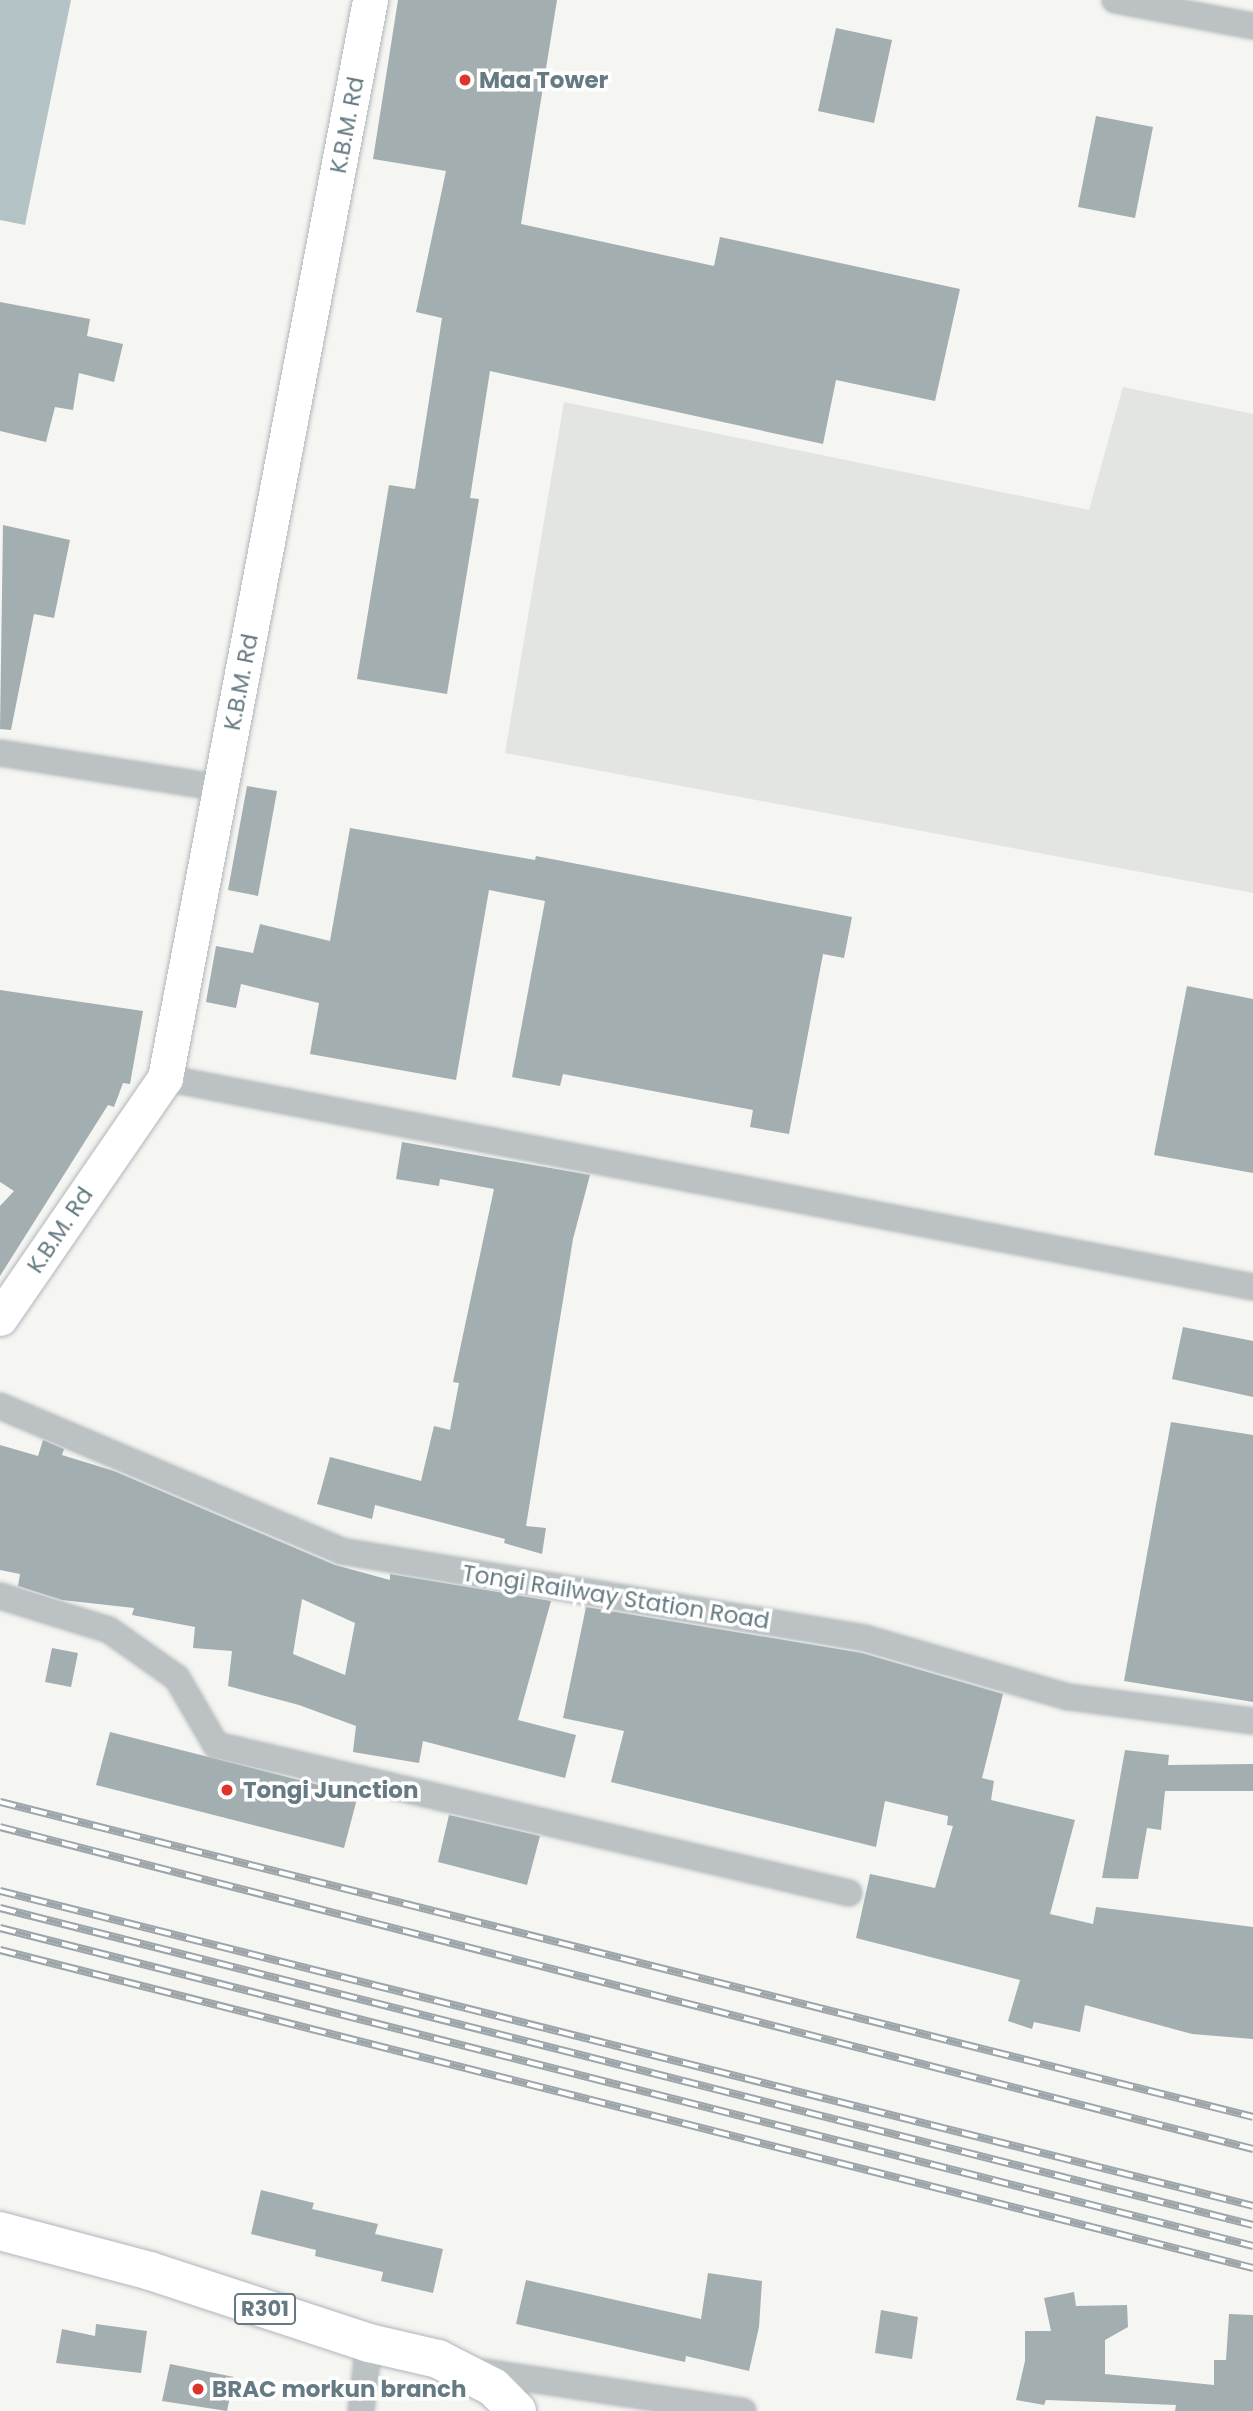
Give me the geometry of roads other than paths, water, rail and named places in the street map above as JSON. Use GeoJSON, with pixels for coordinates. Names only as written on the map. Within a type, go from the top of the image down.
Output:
{"type":"FeatureCollection","features":[{"type":"Feature","properties":{"kind":"main road","name":"R301"},"geometry":{"type":"LineString","coordinates":[[0,2207],[150,2271]]}},
{"type":"Feature","properties":{"kind":"main road","name":"R301"},"geometry":{"type":"LineString","coordinates":[[0,2231],[150,2271],[369,2343],[438,2358],[466,2370],[517,2411]]}},
{"type":"Feature","properties":{"kind":"main road","name":"R301"},"geometry":{"type":"LineString","coordinates":[[0,2258],[150,2271]]}},
{"type":"Feature","properties":{"kind":"street","name":"K.B.M. Rd"},"geometry":{"type":"LineString","coordinates":[[0,1318],[165,1077],[370,0]]}},
{"type":"Feature","properties":{"kind":"street"},"geometry":{"type":"LineString","coordinates":[[1115,0],[1253,26]]}},
{"type":"Feature","properties":{"kind":"street"},"geometry":{"type":"LineString","coordinates":[[0,753],[221,788]]}},
{"type":"Feature","properties":{"kind":"street"},"geometry":{"type":"LineString","coordinates":[[165,1077],[1253,1287]]}},
{"type":"Feature","properties":{"kind":"street","name":"Tongi Railway Station Road"},"geometry":{"type":"LineString","coordinates":[[0,1406],[341,1551],[864,1638],[1068,1697],[1253,1721]]}},
{"type":"Feature","properties":{"kind":"street"},"geometry":{"type":"LineString","coordinates":[[0,1595],[109,1630],[177,1678],[216,1745],[849,1894]]}},
{"type":"Feature","properties":{"kind":"street"},"geometry":{"type":"LineString","coordinates":[[361,2411],[369,2343]]}},
{"type":"Feature","properties":{"kind":"street"},"geometry":{"type":"LineString","coordinates":[[466,2370],[743,2411]]}},
{"type":"Feature","properties":{"kind":"railway"},"geometry":{"type":"LineString","coordinates":[[0,1802],[1253,2117]]}},
{"type":"Feature","properties":{"kind":"railway"},"geometry":{"type":"LineString","coordinates":[[0,1827],[1253,2149]]}},
{"type":"Feature","properties":{"kind":"railway"},"geometry":{"type":"LineString","coordinates":[[0,1891],[1253,2206]]}},
{"type":"Feature","properties":{"kind":"railway"},"geometry":{"type":"LineString","coordinates":[[0,1908],[1253,2225]]}},
{"type":"Feature","properties":{"kind":"railway"},"geometry":{"type":"LineString","coordinates":[[0,1928],[1253,2246]]}},
{"type":"Feature","properties":{"kind":"railway"},"geometry":{"type":"LineString","coordinates":[[0,1950],[1253,2268]]}},
{"type":"Feature","properties":{"kind":"place","name":"Maa Tower"},"geometry":{"type":"Point","coordinates":[465,80]}},
{"type":"Feature","properties":{"kind":"place","name":"Tongi Junction"},"geometry":{"type":"Point","coordinates":[227,1790]}},
{"type":"Feature","properties":{"kind":"place","name":"BRAC morkun branch"},"geometry":{"type":"Point","coordinates":[198,2389]}}]}
